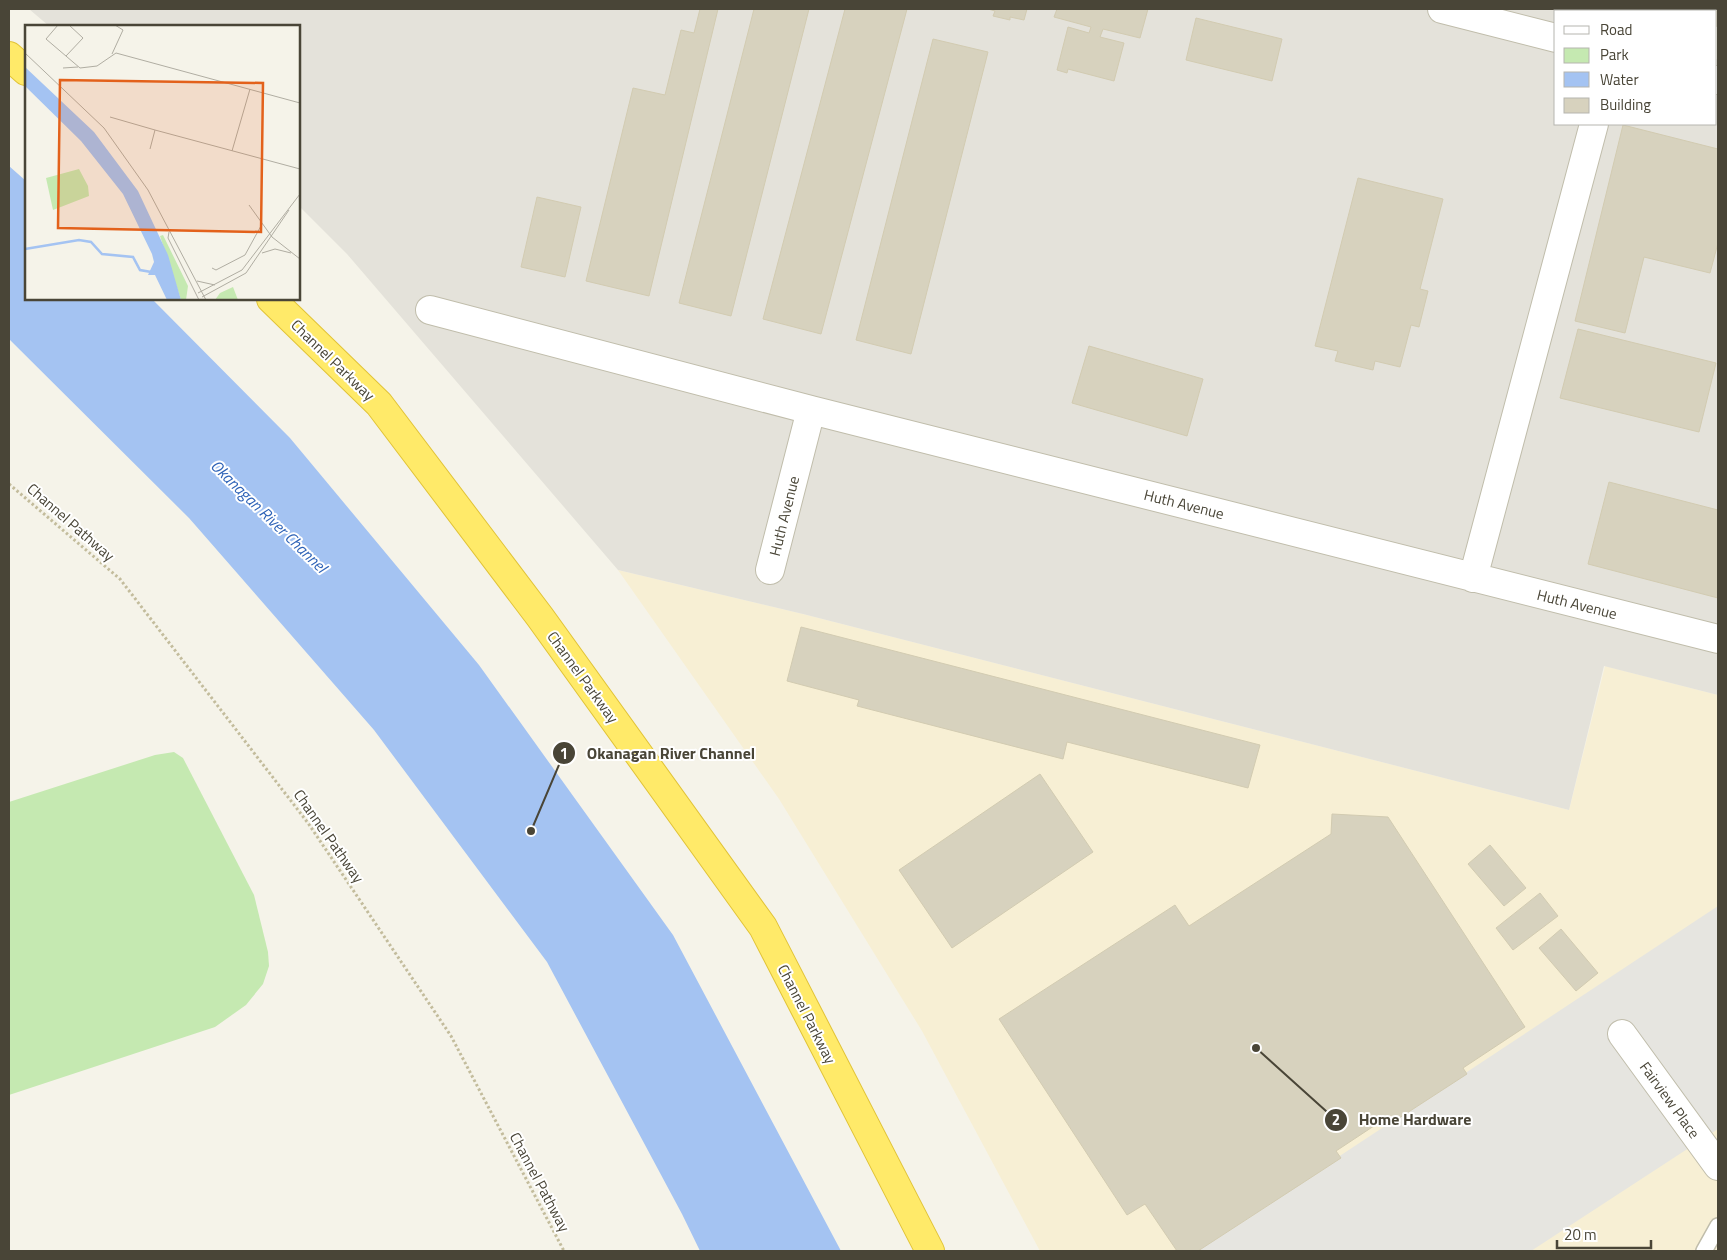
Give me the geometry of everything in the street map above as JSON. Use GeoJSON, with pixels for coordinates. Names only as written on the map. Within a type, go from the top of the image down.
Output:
{"type":"FeatureCollection","features":[{"type":"Feature","properties":{"kind":"highway"},"geometry":{"type":"LineString","coordinates":[[9,56],[25,70]]}},
{"type":"Feature","properties":{"kind":"highway","name":"Channel Parkway"},"geometry":{"type":"LineString","coordinates":[[272,300],[379,404],[540,617],[763,927],[930,1251]]}},
{"type":"Feature","properties":{"kind":"street"},"geometry":{"type":"LineString","coordinates":[[1442,9],[1554,37]]}},
{"type":"Feature","properties":{"kind":"street"},"geometry":{"type":"LineString","coordinates":[[1474,578],[1594,125]]}},
{"type":"Feature","properties":{"kind":"street"},"geometry":{"type":"LineString","coordinates":[[430,310],[811,410]]}},
{"type":"Feature","properties":{"kind":"street","name":"Huth Avenue"},"geometry":{"type":"LineString","coordinates":[[770,570],[811,410],[1718,639]]}},
{"type":"Feature","properties":{"kind":"street","name":"Fairview Place"},"geometry":{"type":"LineString","coordinates":[[1622,1034],[1718,1166]]}},
{"type":"Feature","properties":{"kind":"lane"},"geometry":{"type":"LineString","coordinates":[[1704,1251],[1718,1226]]}},
{"type":"Feature","properties":{"kind":"path","name":"Channel Pathway"},"geometry":{"type":"LineString","coordinates":[[9,484],[120,579],[308,824],[451,1036],[564,1251]]}},
{"type":"Feature","properties":{"kind":"shaded area"},"geometry":{"type":"Polygon","coordinates":[[[29,9],[1629,9],[1554,10],[1554,125],[1717,125],[1718,60],[1718,695],[1604,666],[1569,810],[803,614],[618,570],[347,254],[300,207],[300,25],[48,25],[29,9]]]}},
{"type":"Feature","properties":{"kind":"shaded area"},"geometry":{"type":"Polygon","coordinates":[[[618,570],[803,614],[1569,810],[1605,666],[1718,695],[1718,1251],[1040,1251],[922,1031],[779,799],[618,570]]]}},
{"type":"Feature","properties":{"kind":"shaded area"},"geometry":{"type":"Polygon","coordinates":[[[1718,906],[1718,1129],[1531,1251],[1196,1251],[1718,906]]]}},
{"type":"Feature","properties":{"kind":"green space"},"geometry":{"type":"Polygon","coordinates":[[[174,752],[183,758],[254,895],[268,952],[269,966],[263,984],[246,1005],[215,1027],[9,1095],[9,802],[155,755],[174,752]]]}},
{"type":"Feature","properties":{"kind":"water"},"geometry":{"type":"Polygon","coordinates":[[[9,166],[25,180],[25,300],[153,300],[290,438],[479,665],[673,935],[841,1251],[700,1251],[547,962],[374,730],[189,518],[9,339],[9,166]]]}},
{"type":"Feature","properties":{"kind":"building"},"geometry":{"type":"Polygon","coordinates":[[[700,9],[718,9],[649,296],[586,281],[633,88],[665,95],[681,30],[694,33],[700,9]]]}},
{"type":"Feature","properties":{"kind":"building"},"geometry":{"type":"Polygon","coordinates":[[[754,9],[809,9],[731,316],[679,303],[754,9]]]}},
{"type":"Feature","properties":{"kind":"building"},"geometry":{"type":"Polygon","coordinates":[[[845,9],[907,9],[821,334],[763,319],[845,9]]]}},
{"type":"Feature","properties":{"kind":"building"},"geometry":{"type":"Polygon","coordinates":[[[988,9],[1027,9],[1024,20],[1010,17],[1010,20],[993,16],[995,11],[988,9]]]}},
{"type":"Feature","properties":{"kind":"building"},"geometry":{"type":"Polygon","coordinates":[[[1057,9],[1148,9],[1140,38],[1103,29],[1100,37],[1124,43],[1114,81],[1068,69],[1067,73],[1057,70],[1068,27],[1089,33],[1091,27],[1054,17],[1057,9]]]}},
{"type":"Feature","properties":{"kind":"building"},"geometry":{"type":"Polygon","coordinates":[[[1718,9],[1718,27],[1717,10],[1652,10],[1718,9]]]}},
{"type":"Feature","properties":{"kind":"building"},"geometry":{"type":"Polygon","coordinates":[[[1196,18],[1282,39],[1272,81],[1186,60],[1196,18]]]}},
{"type":"Feature","properties":{"kind":"building"},"geometry":{"type":"Polygon","coordinates":[[[933,39],[988,52],[911,354],[856,340],[933,39]]]}},
{"type":"Feature","properties":{"kind":"building"},"geometry":{"type":"Polygon","coordinates":[[[1623,125],[1718,149],[1718,243],[1710,273],[1644,257],[1625,333],[1575,321],[1623,125]]]}},
{"type":"Feature","properties":{"kind":"building"},"geometry":{"type":"Polygon","coordinates":[[[1358,178],[1443,199],[1420,289],[1428,291],[1419,327],[1411,325],[1400,367],[1375,361],[1373,370],[1335,361],[1338,351],[1315,346],[1358,178]]]}},
{"type":"Feature","properties":{"kind":"building"},"geometry":{"type":"Polygon","coordinates":[[[537,197],[581,207],[565,277],[521,267],[537,197]]]}},
{"type":"Feature","properties":{"kind":"building"},"geometry":{"type":"Polygon","coordinates":[[[1578,329],[1716,363],[1699,432],[1560,398],[1578,329]]]}},
{"type":"Feature","properties":{"kind":"building"},"geometry":{"type":"Polygon","coordinates":[[[1089,346],[1203,379],[1187,436],[1072,403],[1089,346]]]}},
{"type":"Feature","properties":{"kind":"building"},"geometry":{"type":"Polygon","coordinates":[[[1609,482],[1718,510],[1718,598],[1588,564],[1609,482]]]}},
{"type":"Feature","properties":{"kind":"building"},"geometry":{"type":"Polygon","coordinates":[[[801,627],[1260,745],[1248,788],[1067,742],[1063,759],[857,706],[859,700],[787,681],[801,627]]]}},
{"type":"Feature","properties":{"kind":"building"},"geometry":{"type":"Polygon","coordinates":[[[1040,774],[1093,852],[952,948],[899,870],[1040,774]]]}},
{"type":"Feature","properties":{"kind":"building"},"geometry":{"type":"Polygon","coordinates":[[[1332,814],[1388,817],[1525,1027],[1463,1068],[1467,1074],[1390,1124],[1386,1118],[1336,1151],[1341,1158],[1198,1251],[1177,1251],[1145,1204],[1127,1215],[999,1019],[1175,905],[1189,926],[1331,834],[1332,814]]]}},
{"type":"Feature","properties":{"kind":"building"},"geometry":{"type":"Polygon","coordinates":[[[1490,845],[1526,888],[1504,906],[1468,864],[1490,845]]]}},
{"type":"Feature","properties":{"kind":"building"},"geometry":{"type":"Polygon","coordinates":[[[1540,893],[1558,916],[1513,950],[1496,928],[1540,893]]]}},
{"type":"Feature","properties":{"kind":"building"},"geometry":{"type":"Polygon","coordinates":[[[1561,929],[1598,973],[1576,991],[1539,948],[1561,929]]]}},
{"type":"Feature","properties":{"kind":"place","name":"Okanagan River Channel"},"geometry":{"type":"Point","coordinates":[531,831]}},
{"type":"Feature","properties":{"kind":"place","name":"Home Hardware"},"geometry":{"type":"Point","coordinates":[1256,1048]}}]}
